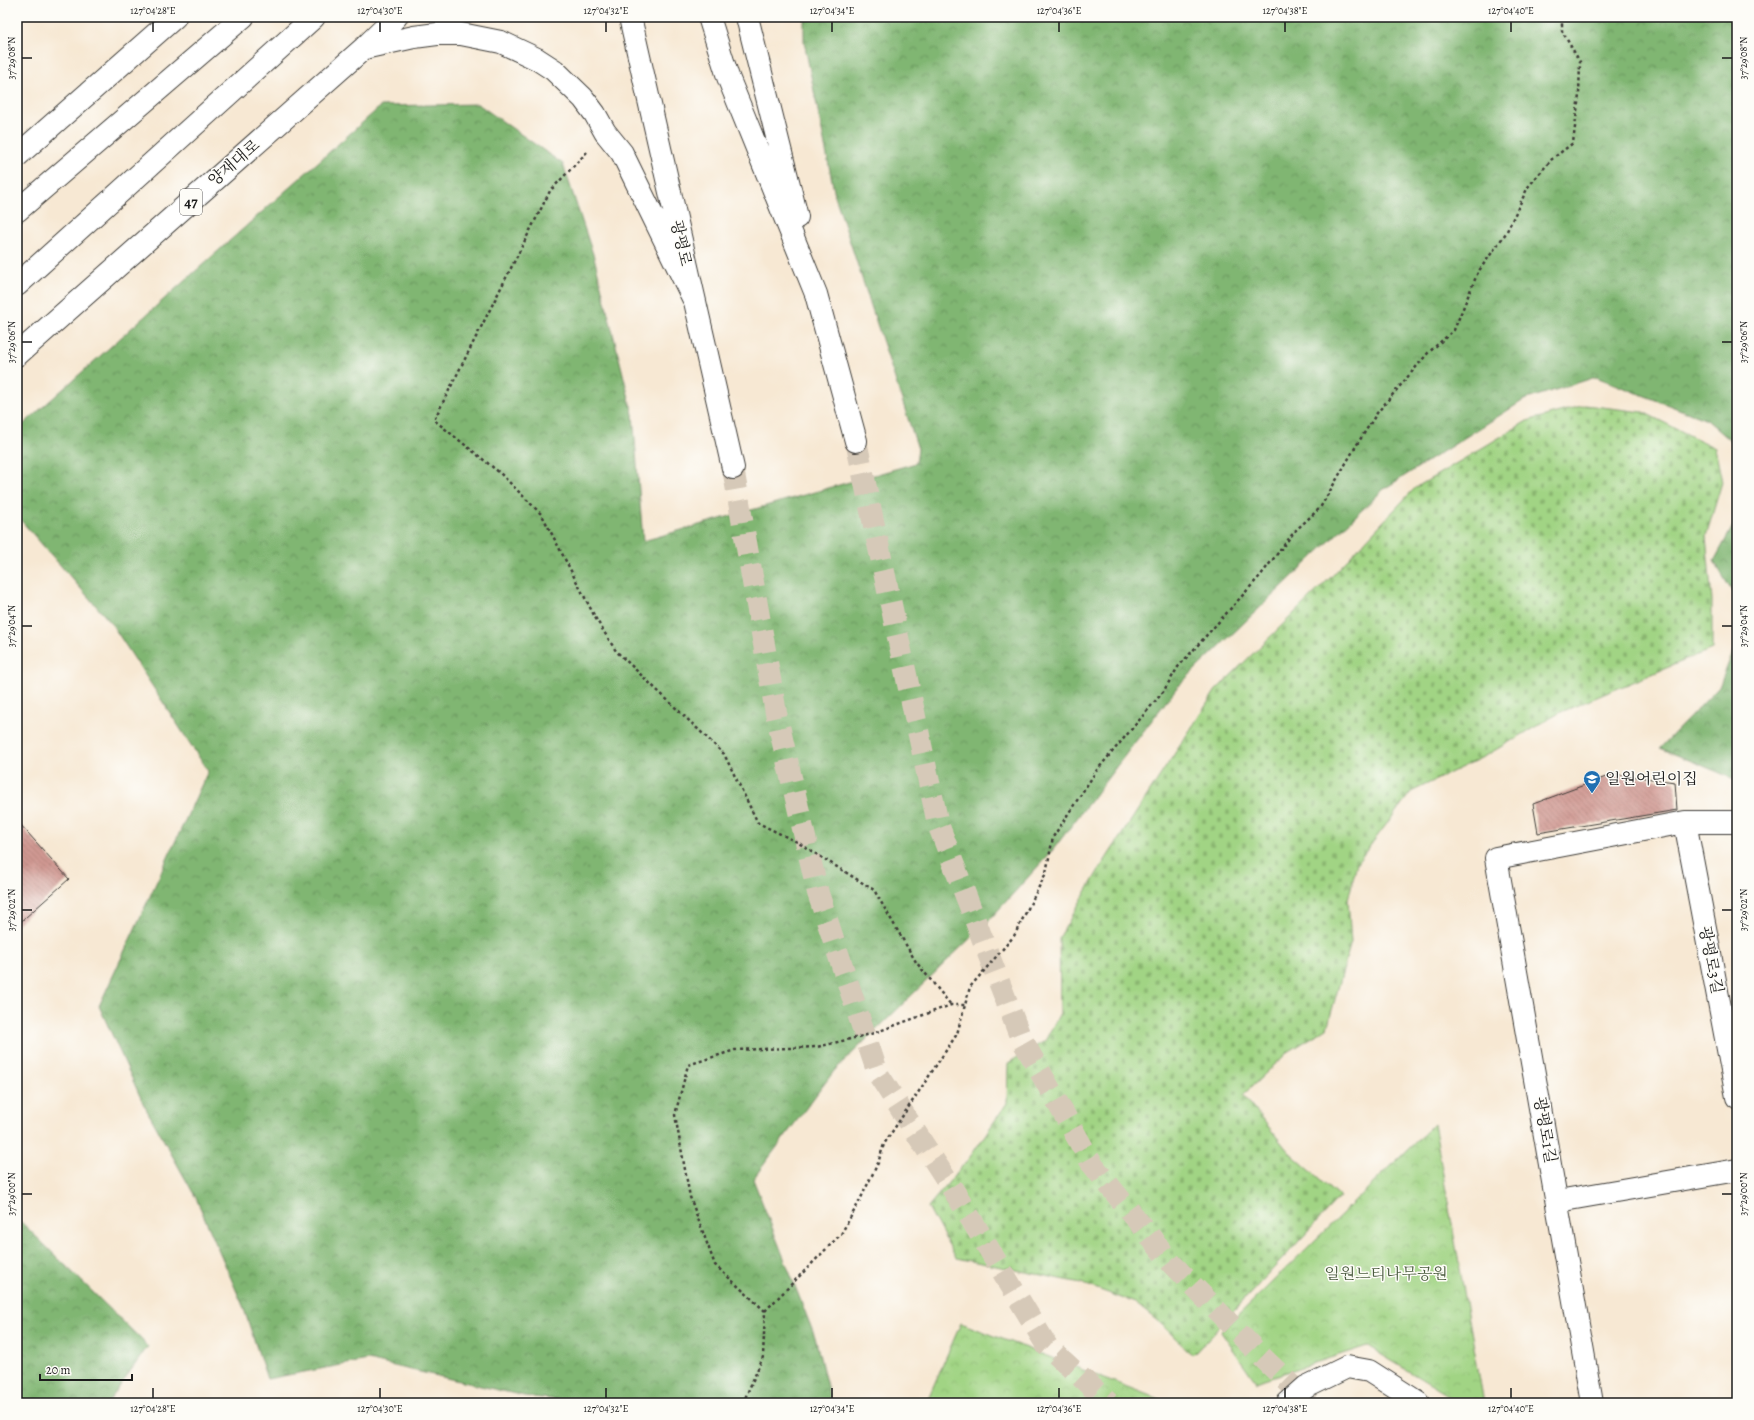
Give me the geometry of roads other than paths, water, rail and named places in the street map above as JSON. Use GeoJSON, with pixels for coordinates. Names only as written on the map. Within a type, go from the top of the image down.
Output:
{"type":"FeatureCollection","features":[{"type":"Feature","properties":{"kind":"main road"},"geometry":{"type":"LineString","coordinates":[[17,156],[175,17]]}},
{"type":"Feature","properties":{"kind":"main road"},"geometry":{"type":"LineString","coordinates":[[17,211],[243,17]]}},
{"type":"Feature","properties":{"kind":"main road"},"geometry":{"type":"LineString","coordinates":[[17,285],[314,17]]}},
{"type":"Feature","properties":{"kind":"main road","name":"양재대로"},"geometry":{"type":"LineString","coordinates":[[17,355],[364,48],[396,17]]}},
{"type":"Feature","properties":{"kind":"main road","name":"광평로"},"geometry":{"type":"LineString","coordinates":[[630,17],[733,468]]}},
{"type":"Feature","properties":{"kind":"main road"},"geometry":{"type":"LineString","coordinates":[[709,17],[728,77],[816,294]]}},
{"type":"Feature","properties":{"kind":"main road"},"geometry":{"type":"LineString","coordinates":[[747,17],[816,294],[856,441]]}},
{"type":"Feature","properties":{"kind":"main road"},"geometry":{"type":"LineString","coordinates":[[364,48],[414,37],[437,34],[461,34],[501,42],[525,52],[554,70],[583,98],[595,114],[605,132],[622,153],[693,298]]}},
{"type":"Feature","properties":{"kind":"main road"},"geometry":{"type":"LineString","coordinates":[[1685,822],[1737,822]]}},
{"type":"Feature","properties":{"kind":"main road","name":"광평로1길"},"geometry":{"type":"LineString","coordinates":[[1592,1403],[1558,1201],[1496,858],[1685,822]]}},
{"type":"Feature","properties":{"kind":"main road","name":"광평로3길"},"geometry":{"type":"LineString","coordinates":[[1685,822],[1737,1097]]}},
{"type":"Feature","properties":{"kind":"main road"},"geometry":{"type":"LineString","coordinates":[[1558,1201],[1737,1170]]}},
{"type":"Feature","properties":{"kind":"main road"},"geometry":{"type":"LineString","coordinates":[[1288,1403],[1306,1387],[1347,1367],[1369,1371],[1419,1403]]}},
{"type":"Feature","properties":{"kind":"tunnel"},"geometry":{"type":"LineString","coordinates":[[856,441],[938,824],[1020,1036],[1092,1164],[1172,1264],[1261,1356],[1310,1403]]}},
{"type":"Feature","properties":{"kind":"tunnel"},"geometry":{"type":"LineString","coordinates":[[733,468],[776,713],[818,893],[878,1074],[959,1199],[1047,1346],[1109,1403]]}},
{"type":"Feature","properties":{"kind":"place","name":"일원어린이집"},"geometry":{"type":"Point","coordinates":[1592,794]}},
{"type":"Feature","properties":{"kind":"park label","name":"일원느티나무공원"},"geometry":{"type":"Point","coordinates":[1386,1274]}}]}
